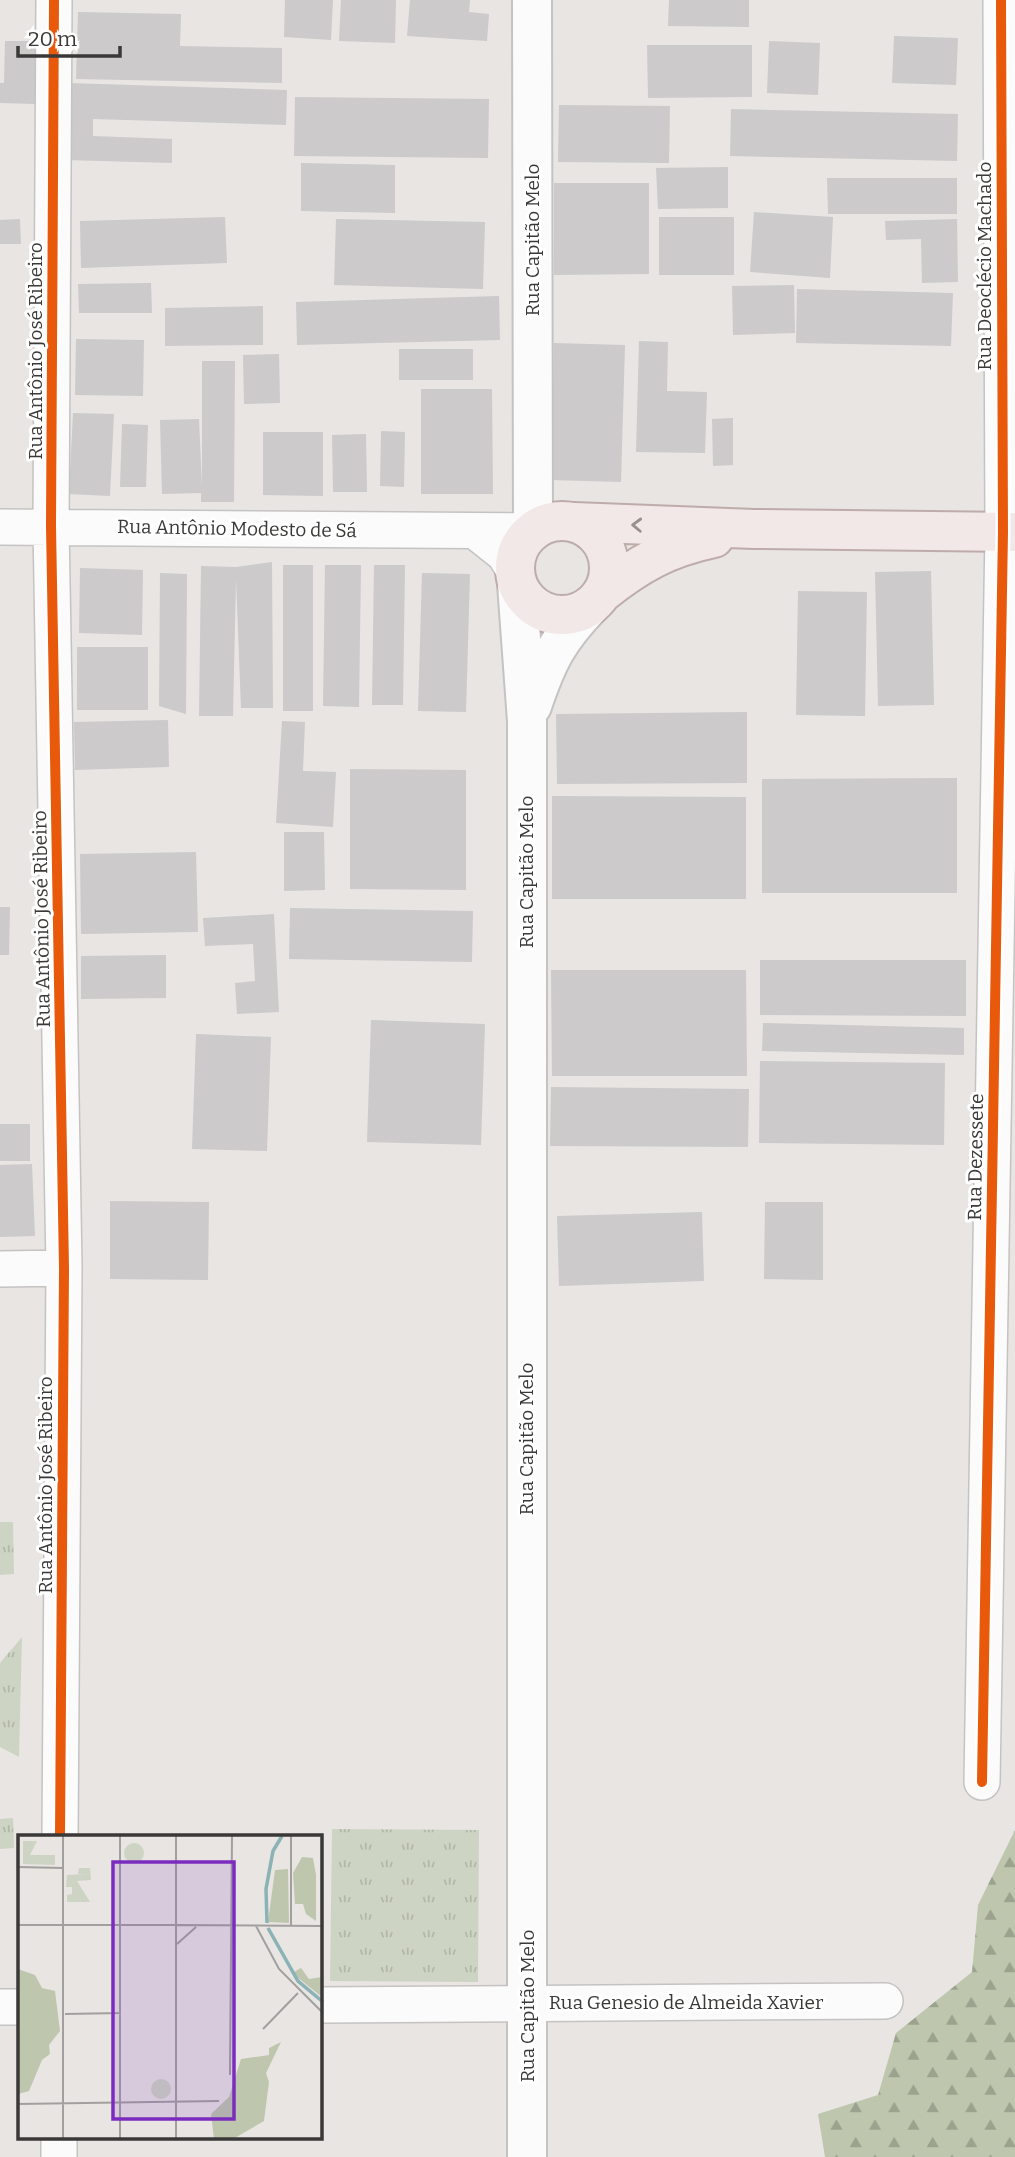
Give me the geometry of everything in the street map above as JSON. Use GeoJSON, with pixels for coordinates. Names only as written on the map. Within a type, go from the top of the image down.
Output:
{"type":"FeatureCollection","features":[{"type":"Feature","properties":{"kind":"main road","name":"Rua Capitão Melo"},"geometry":{"type":"LineString","coordinates":[[532,0],[533,531]]}},
{"type":"Feature","properties":{"kind":"main road"},"geometry":{"type":"LineString","coordinates":[[533,479],[546,501],[588,529],[598,538],[606,552],[609,566],[607,580],[596,599]]}},
{"type":"Feature","properties":{"kind":"main road"},"geometry":{"type":"LineString","coordinates":[[754,530],[685,546],[646,561],[578,612],[563,615],[549,613],[530,602],[516,577],[516,555],[523,541],[545,523],[560,520],[754,530],[1009,532]]}},
{"type":"Feature","properties":{"kind":"main road","name":"Rua Capitão Melo"},"geometry":{"type":"LineString","coordinates":[[516,577],[527,721],[527,2157]]}},
{"type":"Feature","properties":{"kind":"main road","name":"Rua Capitão Melo"},"geometry":{"type":"LineString","coordinates":[[527,721],[549,658],[571,625],[596,599]]}},
{"type":"Feature","properties":{"kind":"street","name":"Rua Antônio José Ribeiro"},"geometry":{"type":"LineString","coordinates":[[54,0],[51,526],[64,1268],[60,1835]]}},
{"type":"Feature","properties":{"kind":"street","name":"Rua Deoclécio Machado"},"geometry":{"type":"LineString","coordinates":[[1001,0],[1009,532]]}},
{"type":"Feature","properties":{"kind":"street","name":"Rua Antônio Modesto de Sá"},"geometry":{"type":"LineString","coordinates":[[0,527],[533,531]]}},
{"type":"Feature","properties":{"kind":"street"},"geometry":{"type":"LineString","coordinates":[[475,531],[504,554],[516,577]]}},
{"type":"Feature","properties":{"kind":"street","name":"Rua Dezessete"},"geometry":{"type":"LineString","coordinates":[[982,1782],[1009,532]]}},
{"type":"Feature","properties":{"kind":"street"},"geometry":{"type":"LineString","coordinates":[[0,1269],[64,1268]]}},
{"type":"Feature","properties":{"kind":"street","name":"Rua Genesio de Almeida Xavier"},"geometry":{"type":"LineString","coordinates":[[322,2005],[884,2001]]}},
{"type":"Feature","properties":{"kind":"street"},"geometry":{"type":"LineString","coordinates":[[0,2007],[18,2007]]}},
{"type":"Feature","properties":{"kind":"green space"},"geometry":{"type":"Polygon","coordinates":[[[0,1522],[13,1522],[14,1574],[0,1575],[0,1522]]]}},
{"type":"Feature","properties":{"kind":"green space"},"geometry":{"type":"Polygon","coordinates":[[[22,1637],[19,1757],[0,1747],[0,1663],[22,1637]]]}},
{"type":"Feature","properties":{"kind":"green space"},"geometry":{"type":"Polygon","coordinates":[[[13,1818],[14,1848],[0,1849],[0,1819],[13,1818]]]}},
{"type":"Feature","properties":{"kind":"green space"},"geometry":{"type":"Polygon","coordinates":[[[332,1829],[479,1830],[478,1982],[330,1981],[332,1829]]]}},
{"type":"Feature","properties":{"kind":"green space"},"geometry":{"type":"Polygon","coordinates":[[[1015,1830],[1015,2157],[825,2157],[818,2114],[878,2095],[896,2033],[972,1972],[978,1905],[1015,1830]]]}},
{"type":"Feature","properties":{"kind":"building"},"geometry":{"type":"Polygon","coordinates":[[[285,0],[333,0],[331,40],[284,37],[285,0]]]}},
{"type":"Feature","properties":{"kind":"building"},"geometry":{"type":"Polygon","coordinates":[[[341,0],[396,0],[395,43],[339,41],[341,0]]]}},
{"type":"Feature","properties":{"kind":"building"},"geometry":{"type":"Polygon","coordinates":[[[410,0],[470,0],[469,12],[489,14],[487,41],[407,36],[410,0]]]}},
{"type":"Feature","properties":{"kind":"building"},"geometry":{"type":"Polygon","coordinates":[[[669,0],[749,0],[749,27],[668,26],[669,0]]]}},
{"type":"Feature","properties":{"kind":"building"},"geometry":{"type":"Polygon","coordinates":[[[78,12],[181,14],[180,46],[282,48],[282,83],[76,79],[78,12]]]}},
{"type":"Feature","properties":{"kind":"building"},"geometry":{"type":"Polygon","coordinates":[[[894,36],[958,38],[956,85],[892,83],[894,36]]]}},
{"type":"Feature","properties":{"kind":"building"},"geometry":{"type":"Polygon","coordinates":[[[5,41],[37,41],[36,104],[0,103],[0,83],[4,83],[5,41]]]}},
{"type":"Feature","properties":{"kind":"building"},"geometry":{"type":"Polygon","coordinates":[[[769,41],[820,43],[818,95],[767,93],[769,41]]]}},
{"type":"Feature","properties":{"kind":"building"},"geometry":{"type":"Polygon","coordinates":[[[647,45],[752,45],[752,97],[648,98],[647,45]]]}},
{"type":"Feature","properties":{"kind":"building"},"geometry":{"type":"Polygon","coordinates":[[[68,83],[287,90],[286,125],[93,119],[93,136],[172,139],[172,163],[65,160],[68,83]]]}},
{"type":"Feature","properties":{"kind":"building"},"geometry":{"type":"Polygon","coordinates":[[[295,97],[489,99],[488,158],[294,156],[295,97]]]}},
{"type":"Feature","properties":{"kind":"building"},"geometry":{"type":"Polygon","coordinates":[[[559,105],[670,106],[669,163],[558,162],[559,105]]]}},
{"type":"Feature","properties":{"kind":"building"},"geometry":{"type":"Polygon","coordinates":[[[731,109],[958,114],[957,161],[730,156],[731,109]]]}},
{"type":"Feature","properties":{"kind":"building"},"geometry":{"type":"Polygon","coordinates":[[[301,163],[395,165],[395,213],[301,211],[301,163]]]}},
{"type":"Feature","properties":{"kind":"building"},"geometry":{"type":"Polygon","coordinates":[[[728,167],[728,208],[658,209],[656,168],[728,167]]]}},
{"type":"Feature","properties":{"kind":"building"},"geometry":{"type":"Polygon","coordinates":[[[827,178],[957,178],[957,214],[828,214],[827,178]]]}},
{"type":"Feature","properties":{"kind":"building"},"geometry":{"type":"Polygon","coordinates":[[[554,183],[649,183],[649,274],[554,275],[554,183]]]}},
{"type":"Feature","properties":{"kind":"building"},"geometry":{"type":"Polygon","coordinates":[[[754,212],[833,217],[830,278],[750,272],[754,212]]]}},
{"type":"Feature","properties":{"kind":"building"},"geometry":{"type":"Polygon","coordinates":[[[225,217],[227,263],[81,268],[80,221],[225,217]]]}},
{"type":"Feature","properties":{"kind":"building"},"geometry":{"type":"Polygon","coordinates":[[[659,217],[734,217],[734,275],[659,275],[659,217]]]}},
{"type":"Feature","properties":{"kind":"building"},"geometry":{"type":"Polygon","coordinates":[[[20,219],[21,244],[0,244],[0,220],[20,219]]]}},
{"type":"Feature","properties":{"kind":"building"},"geometry":{"type":"Polygon","coordinates":[[[336,219],[485,222],[483,289],[334,285],[336,219]]]}},
{"type":"Feature","properties":{"kind":"building"},"geometry":{"type":"Polygon","coordinates":[[[957,219],[958,282],[922,283],[921,239],[886,240],[885,221],[957,219]]]}},
{"type":"Feature","properties":{"kind":"building"},"geometry":{"type":"Polygon","coordinates":[[[151,283],[152,313],[79,313],[78,284],[151,283]]]}},
{"type":"Feature","properties":{"kind":"building"},"geometry":{"type":"Polygon","coordinates":[[[794,285],[795,333],[733,335],[732,286],[794,285]]]}},
{"type":"Feature","properties":{"kind":"building"},"geometry":{"type":"Polygon","coordinates":[[[797,289],[953,293],[951,346],[796,343],[797,289]]]}},
{"type":"Feature","properties":{"kind":"building"},"geometry":{"type":"Polygon","coordinates":[[[499,296],[500,340],[297,345],[296,302],[499,296]]]}},
{"type":"Feature","properties":{"kind":"building"},"geometry":{"type":"Polygon","coordinates":[[[263,306],[263,345],[165,346],[165,308],[263,306]]]}},
{"type":"Feature","properties":{"kind":"building"},"geometry":{"type":"Polygon","coordinates":[[[76,339],[144,340],[143,396],[75,395],[76,339]]]}},
{"type":"Feature","properties":{"kind":"building"},"geometry":{"type":"Polygon","coordinates":[[[639,341],[668,342],[667,391],[707,392],[705,453],[636,452],[639,341]]]}},
{"type":"Feature","properties":{"kind":"building"},"geometry":{"type":"Polygon","coordinates":[[[554,343],[625,345],[621,482],[551,480],[554,343]]]}},
{"type":"Feature","properties":{"kind":"building"},"geometry":{"type":"Polygon","coordinates":[[[399,349],[473,349],[473,380],[399,380],[399,349]]]}},
{"type":"Feature","properties":{"kind":"building"},"geometry":{"type":"Polygon","coordinates":[[[279,354],[280,403],[244,404],[243,355],[279,354]]]}},
{"type":"Feature","properties":{"kind":"building"},"geometry":{"type":"Polygon","coordinates":[[[202,361],[235,361],[234,502],[201,502],[201,493],[162,494],[160,420],[199,419],[202,487],[202,361]]]}},
{"type":"Feature","properties":{"kind":"building"},"geometry":{"type":"Polygon","coordinates":[[[421,389],[492,389],[493,494],[421,494],[421,389]]]}},
{"type":"Feature","properties":{"kind":"building"},"geometry":{"type":"Polygon","coordinates":[[[73,413],[114,414],[110,496],[69,494],[73,413]]]}},
{"type":"Feature","properties":{"kind":"building"},"geometry":{"type":"Polygon","coordinates":[[[733,418],[733,465],[713,466],[712,419],[733,418]]]}},
{"type":"Feature","properties":{"kind":"building"},"geometry":{"type":"Polygon","coordinates":[[[122,424],[148,425],[146,487],[120,487],[122,424]]]}},
{"type":"Feature","properties":{"kind":"building"},"geometry":{"type":"Polygon","coordinates":[[[381,431],[405,432],[404,487],[380,486],[381,431]]]}},
{"type":"Feature","properties":{"kind":"building"},"geometry":{"type":"Polygon","coordinates":[[[263,432],[323,432],[323,496],[263,495],[263,432]]]}},
{"type":"Feature","properties":{"kind":"building"},"geometry":{"type":"Polygon","coordinates":[[[366,434],[367,492],[333,492],[332,435],[366,434]]]}},
{"type":"Feature","properties":{"kind":"building"},"geometry":{"type":"Polygon","coordinates":[[[272,562],[273,708],[241,708],[236,579],[233,716],[199,716],[201,566],[236,567],[272,562]]]}},
{"type":"Feature","properties":{"kind":"building"},"geometry":{"type":"Polygon","coordinates":[[[283,565],[313,565],[313,711],[283,711],[283,565]]]}},
{"type":"Feature","properties":{"kind":"building"},"geometry":{"type":"Polygon","coordinates":[[[325,565],[361,565],[359,707],[323,706],[325,565]]]}},
{"type":"Feature","properties":{"kind":"building"},"geometry":{"type":"Polygon","coordinates":[[[374,565],[405,565],[403,705],[372,705],[374,565]]]}},
{"type":"Feature","properties":{"kind":"building"},"geometry":{"type":"Polygon","coordinates":[[[80,568],[143,570],[142,635],[79,633],[80,568]]]}},
{"type":"Feature","properties":{"kind":"building"},"geometry":{"type":"Polygon","coordinates":[[[931,571],[934,705],[878,706],[875,572],[931,571]]]}},
{"type":"Feature","properties":{"kind":"building"},"geometry":{"type":"Polygon","coordinates":[[[160,573],[187,574],[186,714],[159,706],[160,573]]]}},
{"type":"Feature","properties":{"kind":"building"},"geometry":{"type":"Polygon","coordinates":[[[422,573],[470,574],[466,712],[418,711],[422,573]]]}},
{"type":"Feature","properties":{"kind":"building"},"geometry":{"type":"Polygon","coordinates":[[[798,591],[867,592],[865,716],[796,715],[798,591]]]}},
{"type":"Feature","properties":{"kind":"building"},"geometry":{"type":"Polygon","coordinates":[[[77,647],[148,647],[148,710],[77,710],[77,647]]]}},
{"type":"Feature","properties":{"kind":"building"},"geometry":{"type":"Polygon","coordinates":[[[747,712],[747,783],[557,784],[556,714],[747,712]]]}},
{"type":"Feature","properties":{"kind":"building"},"geometry":{"type":"Polygon","coordinates":[[[168,720],[169,767],[75,770],[74,722],[168,720]]]}},
{"type":"Feature","properties":{"kind":"building"},"geometry":{"type":"Polygon","coordinates":[[[282,721],[305,722],[303,771],[336,772],[333,827],[276,823],[282,721]]]}},
{"type":"Feature","properties":{"kind":"building"},"geometry":{"type":"Polygon","coordinates":[[[350,769],[466,770],[466,890],[350,889],[350,769]]]}},
{"type":"Feature","properties":{"kind":"building"},"geometry":{"type":"Polygon","coordinates":[[[957,778],[957,893],[762,893],[762,779],[957,778]]]}},
{"type":"Feature","properties":{"kind":"building"},"geometry":{"type":"Polygon","coordinates":[[[552,796],[746,797],[746,899],[552,899],[552,796]]]}},
{"type":"Feature","properties":{"kind":"building"},"geometry":{"type":"Polygon","coordinates":[[[284,832],[324,832],[325,890],[284,891],[284,832]]]}},
{"type":"Feature","properties":{"kind":"building"},"geometry":{"type":"Polygon","coordinates":[[[196,852],[198,932],[81,934],[80,854],[196,852]]]}},
{"type":"Feature","properties":{"kind":"building"},"geometry":{"type":"Polygon","coordinates":[[[0,907],[10,907],[9,955],[0,955],[0,907]]]}},
{"type":"Feature","properties":{"kind":"building"},"geometry":{"type":"Polygon","coordinates":[[[290,908],[473,911],[472,962],[289,959],[290,908]]]}},
{"type":"Feature","properties":{"kind":"building"},"geometry":{"type":"Polygon","coordinates":[[[274,914],[279,1012],[237,1014],[235,983],[255,981],[253,944],[205,946],[203,918],[274,914]]]}},
{"type":"Feature","properties":{"kind":"building"},"geometry":{"type":"Polygon","coordinates":[[[166,955],[166,998],[81,999],[81,956],[166,955]]]}},
{"type":"Feature","properties":{"kind":"building"},"geometry":{"type":"Polygon","coordinates":[[[760,960],[966,960],[966,1016],[760,1015],[760,960]]]}},
{"type":"Feature","properties":{"kind":"building"},"geometry":{"type":"Polygon","coordinates":[[[551,970],[746,970],[747,1076],[552,1076],[551,970]]]}},
{"type":"Feature","properties":{"kind":"building"},"geometry":{"type":"Polygon","coordinates":[[[371,1020],[485,1024],[481,1145],[367,1142],[371,1020]]]}},
{"type":"Feature","properties":{"kind":"building"},"geometry":{"type":"Polygon","coordinates":[[[763,1023],[964,1028],[964,1055],[762,1051],[763,1023]]]}},
{"type":"Feature","properties":{"kind":"building"},"geometry":{"type":"Polygon","coordinates":[[[196,1034],[271,1037],[267,1151],[192,1149],[196,1034]]]}},
{"type":"Feature","properties":{"kind":"building"},"geometry":{"type":"Polygon","coordinates":[[[760,1061],[945,1063],[944,1145],[759,1143],[760,1061]]]}},
{"type":"Feature","properties":{"kind":"building"},"geometry":{"type":"Polygon","coordinates":[[[551,1087],[749,1089],[748,1147],[550,1146],[551,1087]]]}},
{"type":"Feature","properties":{"kind":"building"},"geometry":{"type":"Polygon","coordinates":[[[0,1124],[30,1124],[30,1161],[0,1161],[0,1124]]]}},
{"type":"Feature","properties":{"kind":"building"},"geometry":{"type":"Polygon","coordinates":[[[32,1164],[35,1236],[0,1237],[0,1165],[32,1164]]]}},
{"type":"Feature","properties":{"kind":"building"},"geometry":{"type":"Polygon","coordinates":[[[110,1201],[209,1202],[208,1280],[110,1279],[110,1201]]]}},
{"type":"Feature","properties":{"kind":"building"},"geometry":{"type":"Polygon","coordinates":[[[765,1202],[823,1202],[823,1280],[764,1279],[765,1202]]]}},
{"type":"Feature","properties":{"kind":"building"},"geometry":{"type":"Polygon","coordinates":[[[702,1212],[704,1281],[559,1286],[557,1216],[702,1212]]]}},
{"type":"Feature","properties":{"kind":"cycle path"},"geometry":{"type":"LineString","coordinates":[[54,0],[51,526],[64,1268],[60,1835]]}},
{"type":"Feature","properties":{"kind":"cycle path"},"geometry":{"type":"LineString","coordinates":[[982,1782],[1003,532],[1001,0]]}}]}
